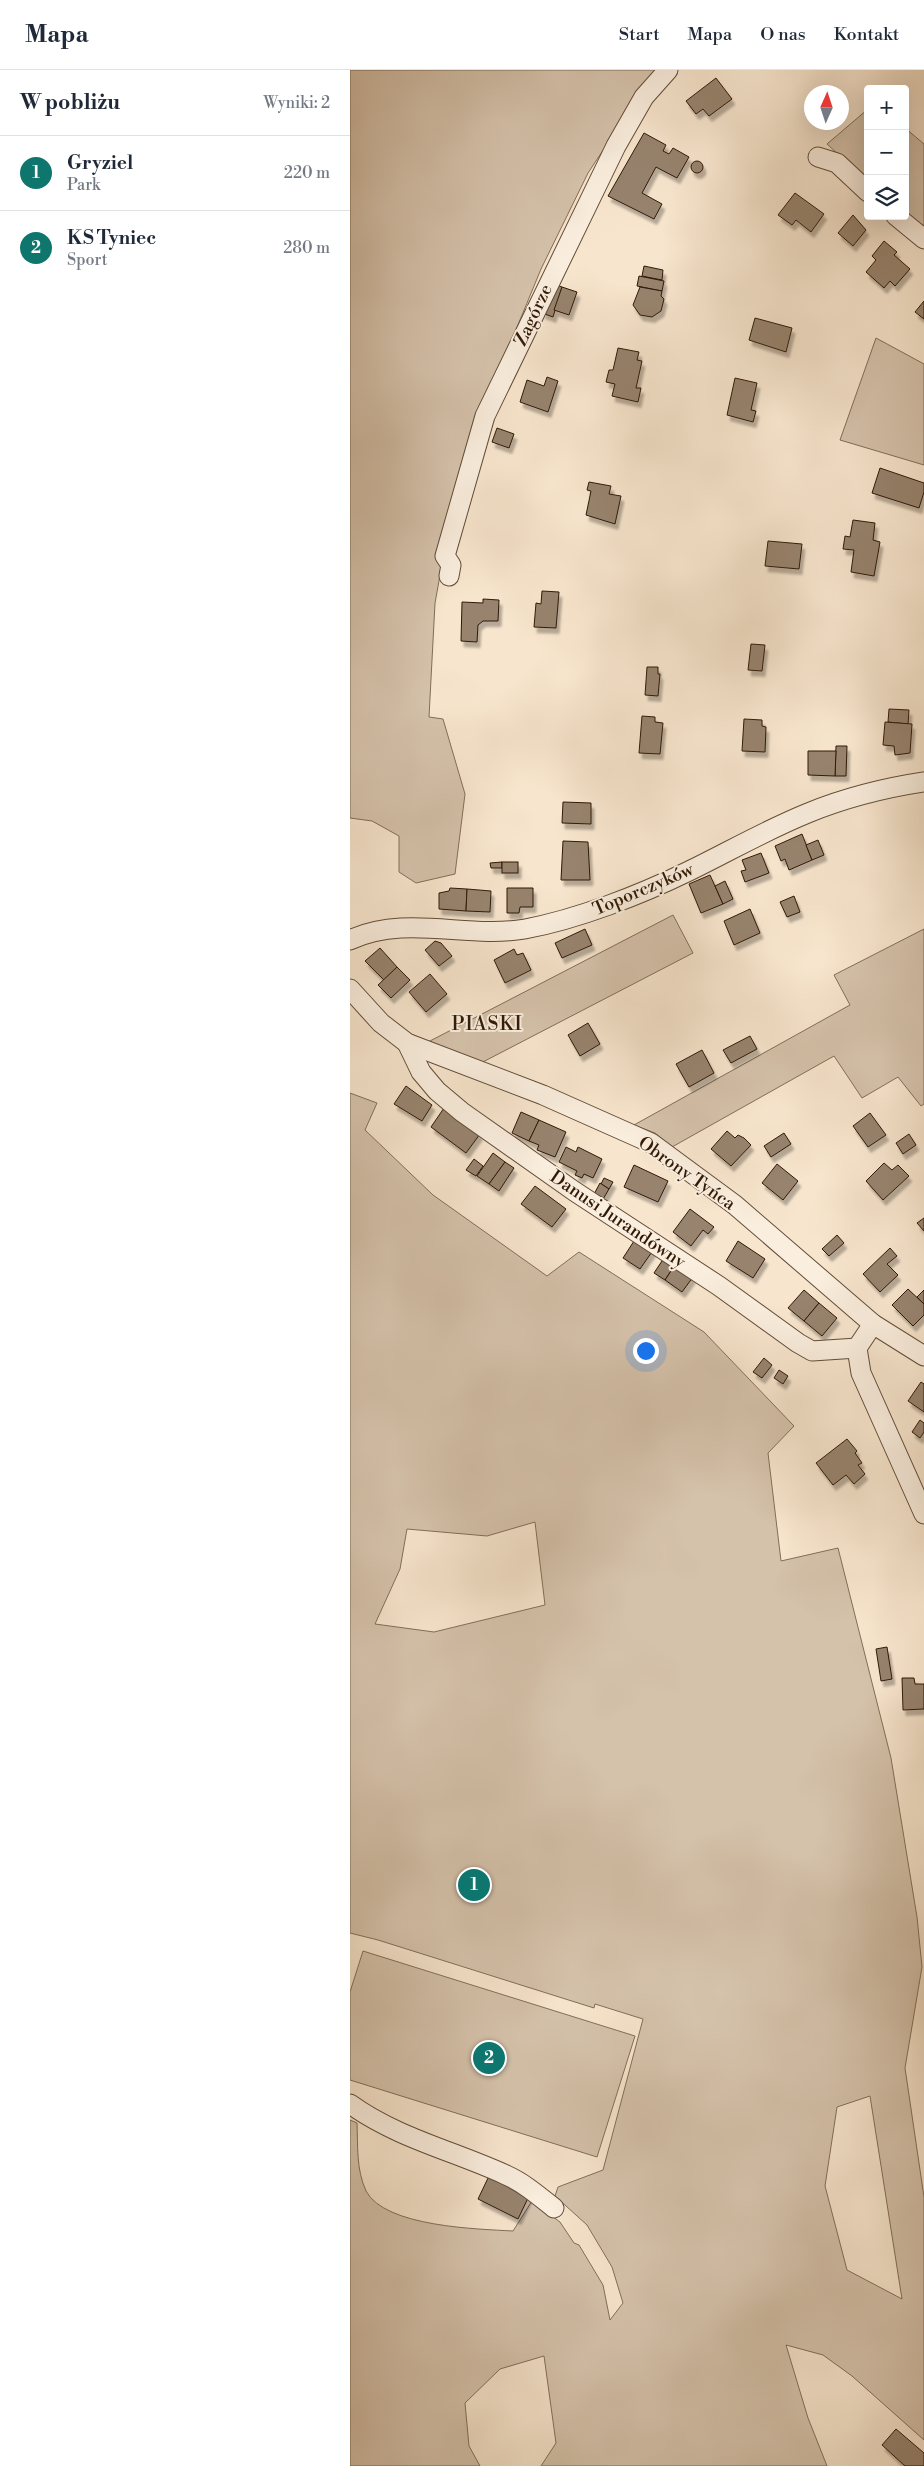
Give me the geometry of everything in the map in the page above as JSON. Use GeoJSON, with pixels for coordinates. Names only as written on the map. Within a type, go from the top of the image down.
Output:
{"type":"FeatureCollection","features":[{"type":"Feature","properties":{"kind":"street","name":"Zagórze"},"geometry":{"type":"LineString","coordinates":[[449,576],[451,565],[445,556],[485,416],[616,146],[644,97],[668,70]]}},
{"type":"Feature","properties":{"kind":"street"},"geometry":{"type":"LineString","coordinates":[[818,157],[837,163],[864,188]]}},
{"type":"Feature","properties":{"kind":"street"},"geometry":{"type":"LineString","coordinates":[[901,220],[924,239]]}},
{"type":"Feature","properties":{"kind":"street","name":"Toporczyków"},"geometry":{"type":"LineString","coordinates":[[350,940],[388,928],[514,931],[571,919],[688,872],[808,813],[871,791],[924,782]]}},
{"type":"Feature","properties":{"kind":"street","name":"Obrony Tyńca"},"geometry":{"type":"LineString","coordinates":[[350,989],[381,1023],[407,1043],[543,1095],[651,1142],[735,1205],[873,1324],[924,1356]]}},
{"type":"Feature","properties":{"kind":"street","name":"Danusi Jurandówny"},"geometry":{"type":"LineString","coordinates":[[407,1043],[421,1072],[437,1091],[462,1112],[574,1190],[719,1286],[798,1343],[812,1351],[857,1348]]}},
{"type":"Feature","properties":{"kind":"street"},"geometry":{"type":"LineString","coordinates":[[873,1324],[857,1348],[861,1373],[924,1514]]}},
{"type":"Feature","properties":{"kind":"street"},"geometry":{"type":"LineString","coordinates":[[350,2104],[392,2130],[507,2176],[527,2187],[554,2208]]}},
{"type":"Feature","properties":{"kind":"shaded area"},"geometry":{"type":"Polygon","coordinates":[[[350,70],[656,70],[588,173],[541,269],[485,405],[448,531],[435,603],[429,717],[443,719],[465,794],[455,874],[416,883],[399,872],[399,836],[372,821],[350,818],[350,70]]]}},
{"type":"Feature","properties":{"kind":"shaded area"},"geometry":{"type":"Polygon","coordinates":[[[864,112],[864,178],[827,144],[843,130],[849,130],[849,125],[864,112]]]}},
{"type":"Feature","properties":{"kind":"shaded area"},"geometry":{"type":"Polygon","coordinates":[[[909,131],[924,144],[924,233],[909,220],[909,131]]]}},
{"type":"Feature","properties":{"kind":"shaded area"},"geometry":{"type":"Polygon","coordinates":[[[876,338],[924,364],[924,465],[840,440],[876,338]]]}},
{"type":"Feature","properties":{"kind":"shaded area"},"geometry":{"type":"Polygon","coordinates":[[[673,915],[693,953],[479,1064],[428,1042],[673,915]]]}},
{"type":"Feature","properties":{"kind":"shaded area"},"geometry":{"type":"Polygon","coordinates":[[[924,929],[924,1104],[921,1106],[898,1077],[862,1098],[834,1056],[672,1147],[655,1133],[634,1125],[850,1005],[834,975],[924,929]]]}},
{"type":"Feature","properties":{"kind":"shaded area"},"geometry":{"type":"Polygon","coordinates":[[[350,1093],[377,1103],[365,1130],[433,1195],[547,1276],[579,1252],[704,1332],[794,1426],[768,1453],[781,1561],[838,1548],[891,1758],[917,1917],[922,1967],[905,2068],[924,2197],[924,2440],[852,2376],[823,2355],[786,2345],[808,2418],[827,2466],[541,2466],[556,2443],[544,2356],[500,2369],[465,2403],[469,2446],[480,2466],[350,2466],[350,2120],[357,2123],[358,2157],[363,2183],[366,2191],[376,2203],[392,2212],[434,2224],[513,2231],[532,2201],[560,2222],[574,2243],[579,2245],[603,2285],[610,2320],[623,2303],[612,2267],[587,2225],[555,2196],[558,2187],[603,2170],[643,2019],[595,2004],[594,2008],[378,1940],[350,1933],[350,1093]],[[535,1522],[487,1536],[407,1529],[400,1569],[375,1624],[434,1632],[545,1605],[535,1522]],[[870,2096],[837,2107],[825,2186],[847,2270],[902,2299],[870,2096]]]}},
{"type":"Feature","properties":{"kind":"shaded area"},"geometry":{"type":"Polygon","coordinates":[[[363,1951],[635,2036],[597,2157],[350,2080],[350,1992],[363,1951]]]}},
{"type":"Feature","properties":{"kind":"building"},"geometry":{"type":"Polygon","coordinates":[[[716,78],[732,99],[709,116],[703,109],[696,114],[686,101],[716,78]]]}},
{"type":"Feature","properties":{"kind":"building"},"geometry":{"type":"Polygon","coordinates":[[[644,133],[666,145],[663,151],[669,154],[673,148],[689,157],[677,178],[656,167],[642,193],[662,204],[654,219],[608,196],[644,133]]]}},
{"type":"Feature","properties":{"kind":"building"},"geometry":{"type":"Polygon","coordinates":[[[697,161],[703,167],[697,173],[691,167],[697,161]]]}},
{"type":"Feature","properties":{"kind":"building"},"geometry":{"type":"Polygon","coordinates":[[[795,193],[824,214],[811,232],[796,220],[792,225],[778,215],[795,193]]]}},
{"type":"Feature","properties":{"kind":"building"},"geometry":{"type":"Polygon","coordinates":[[[853,215],[866,230],[853,246],[838,233],[853,215]]]}},
{"type":"Feature","properties":{"kind":"building"},"geometry":{"type":"Polygon","coordinates":[[[884,241],[897,252],[894,255],[910,269],[895,286],[890,281],[884,288],[866,272],[876,260],[872,256],[884,241]]]}},
{"type":"Feature","properties":{"kind":"building"},"geometry":{"type":"Polygon","coordinates":[[[644,266],[663,270],[662,280],[642,276],[644,266]]]}},
{"type":"Feature","properties":{"kind":"building"},"geometry":{"type":"Polygon","coordinates":[[[639,276],[664,281],[662,291],[637,286],[639,276]]]}},
{"type":"Feature","properties":{"kind":"building"},"geometry":{"type":"Polygon","coordinates":[[[554,284],[562,287],[553,317],[542,313],[554,284]]]}},
{"type":"Feature","properties":{"kind":"building"},"geometry":{"type":"Polygon","coordinates":[[[562,287],[577,292],[569,315],[554,310],[562,287]]]}},
{"type":"Feature","properties":{"kind":"building"},"geometry":{"type":"Polygon","coordinates":[[[640,287],[662,291],[661,296],[664,299],[661,311],[652,317],[640,315],[633,305],[640,287]]]}},
{"type":"Feature","properties":{"kind":"building"},"geometry":{"type":"Polygon","coordinates":[[[924,301],[924,319],[915,312],[924,301]]]}},
{"type":"Feature","properties":{"kind":"building"},"geometry":{"type":"Polygon","coordinates":[[[755,318],[792,328],[786,352],[749,340],[755,318]]]}},
{"type":"Feature","properties":{"kind":"building"},"geometry":{"type":"Polygon","coordinates":[[[618,348],[639,352],[637,360],[642,361],[636,388],[641,388],[638,402],[612,396],[615,384],[606,382],[609,370],[613,370],[618,348]]]}},
{"type":"Feature","properties":{"kind":"building"},"geometry":{"type":"Polygon","coordinates":[[[547,377],[558,381],[548,412],[520,402],[527,380],[544,386],[547,377]]]}},
{"type":"Feature","properties":{"kind":"building"},"geometry":{"type":"Polygon","coordinates":[[[735,378],[757,383],[751,410],[756,411],[753,422],[727,415],[735,378]]]}},
{"type":"Feature","properties":{"kind":"building"},"geometry":{"type":"Polygon","coordinates":[[[497,428],[514,434],[509,448],[492,442],[497,428]]]}},
{"type":"Feature","properties":{"kind":"building"},"geometry":{"type":"Polygon","coordinates":[[[880,468],[924,483],[924,492],[919,508],[872,493],[880,468]]]}},
{"type":"Feature","properties":{"kind":"building"},"geometry":{"type":"Polygon","coordinates":[[[589,482],[611,486],[609,494],[621,496],[615,524],[586,515],[591,491],[587,490],[589,482]]]}},
{"type":"Feature","properties":{"kind":"building"},"geometry":{"type":"Polygon","coordinates":[[[853,520],[875,523],[873,540],[880,542],[874,576],[851,572],[854,550],[843,549],[845,536],[850,537],[853,520]]]}},
{"type":"Feature","properties":{"kind":"building"},"geometry":{"type":"Polygon","coordinates":[[[768,541],[802,544],[799,569],[765,566],[768,541]]]}},
{"type":"Feature","properties":{"kind":"building"},"geometry":{"type":"Polygon","coordinates":[[[542,591],[559,592],[556,628],[534,627],[536,603],[541,604],[542,591]]]}},
{"type":"Feature","properties":{"kind":"building"},"geometry":{"type":"Polygon","coordinates":[[[483,599],[499,600],[498,621],[483,621],[478,625],[477,642],[461,641],[462,602],[483,603],[483,599]]]}},
{"type":"Feature","properties":{"kind":"building"},"geometry":{"type":"Polygon","coordinates":[[[751,644],[765,645],[762,671],[748,670],[751,644]]]}},
{"type":"Feature","properties":{"kind":"building"},"geometry":{"type":"Polygon","coordinates":[[[647,667],[658,667],[658,674],[660,674],[658,696],[645,695],[647,667]]]}},
{"type":"Feature","properties":{"kind":"building"},"geometry":{"type":"Polygon","coordinates":[[[889,709],[909,710],[908,724],[888,722],[889,709]]]}},
{"type":"Feature","properties":{"kind":"building"},"geometry":{"type":"Polygon","coordinates":[[[642,716],[655,717],[655,722],[663,723],[660,754],[639,753],[642,716]]]}},
{"type":"Feature","properties":{"kind":"building"},"geometry":{"type":"Polygon","coordinates":[[[744,719],[762,720],[762,726],[766,727],[765,752],[742,751],[744,719]]]}},
{"type":"Feature","properties":{"kind":"building"},"geometry":{"type":"Polygon","coordinates":[[[885,722],[912,724],[910,753],[895,755],[894,746],[883,745],[885,722]]]}},
{"type":"Feature","properties":{"kind":"building"},"geometry":{"type":"Polygon","coordinates":[[[836,746],[847,746],[846,776],[835,776],[836,746]]]}},
{"type":"Feature","properties":{"kind":"building"},"geometry":{"type":"Polygon","coordinates":[[[808,751],[836,751],[835,776],[808,775],[808,751]]]}},
{"type":"Feature","properties":{"kind":"building"},"geometry":{"type":"Polygon","coordinates":[[[563,802],[591,803],[591,824],[562,823],[563,802]]]}},
{"type":"Feature","properties":{"kind":"building"},"geometry":{"type":"Polygon","coordinates":[[[802,834],[812,860],[789,870],[785,859],[781,861],[775,846],[802,834]]]}},
{"type":"Feature","properties":{"kind":"building"},"geometry":{"type":"Polygon","coordinates":[[[818,840],[824,855],[812,860],[806,845],[818,840]]]}},
{"type":"Feature","properties":{"kind":"building"},"geometry":{"type":"Polygon","coordinates":[[[563,841],[588,842],[590,880],[561,880],[563,841]]]}},
{"type":"Feature","properties":{"kind":"building"},"geometry":{"type":"Polygon","coordinates":[[[761,853],[769,873],[745,882],[741,871],[746,870],[742,860],[761,853]]]}},
{"type":"Feature","properties":{"kind":"building"},"geometry":{"type":"Polygon","coordinates":[[[502,862],[502,868],[491,868],[490,863],[502,862]]]}},
{"type":"Feature","properties":{"kind":"building"},"geometry":{"type":"Polygon","coordinates":[[[502,862],[518,862],[518,873],[502,873],[502,862]]]}},
{"type":"Feature","properties":{"kind":"building"},"geometry":{"type":"Polygon","coordinates":[[[710,875],[723,904],[701,913],[689,884],[710,875]]]}},
{"type":"Feature","properties":{"kind":"building"},"geometry":{"type":"Polygon","coordinates":[[[725,881],[733,899],[723,904],[715,886],[725,881]]]}},
{"type":"Feature","properties":{"kind":"building"},"geometry":{"type":"Polygon","coordinates":[[[450,888],[467,889],[466,911],[439,909],[439,893],[449,891],[450,888]]]}},
{"type":"Feature","properties":{"kind":"building"},"geometry":{"type":"Polygon","coordinates":[[[507,888],[533,888],[533,907],[520,907],[519,913],[507,913],[507,888]]]}},
{"type":"Feature","properties":{"kind":"building"},"geometry":{"type":"Polygon","coordinates":[[[467,889],[491,891],[490,912],[466,911],[467,889]]]}},
{"type":"Feature","properties":{"kind":"building"},"geometry":{"type":"Polygon","coordinates":[[[794,896],[800,912],[787,917],[780,902],[794,896]]]}},
{"type":"Feature","properties":{"kind":"building"},"geometry":{"type":"Polygon","coordinates":[[[750,909],[760,933],[734,945],[724,921],[750,909]]]}},
{"type":"Feature","properties":{"kind":"building"},"geometry":{"type":"Polygon","coordinates":[[[585,929],[592,945],[562,958],[555,943],[585,929]]]}},
{"type":"Feature","properties":{"kind":"building"},"geometry":{"type":"Polygon","coordinates":[[[435,941],[441,943],[452,956],[439,966],[425,950],[435,941]]]}},
{"type":"Feature","properties":{"kind":"building"},"geometry":{"type":"Polygon","coordinates":[[[380,948],[397,967],[384,980],[365,961],[380,948]]]}},
{"type":"Feature","properties":{"kind":"building"},"geometry":{"type":"Polygon","coordinates":[[[514,949],[517,955],[523,953],[531,970],[505,983],[494,960],[514,949]]]}},
{"type":"Feature","properties":{"kind":"building"},"geometry":{"type":"Polygon","coordinates":[[[397,967],[410,980],[391,998],[378,985],[397,967]]]}},
{"type":"Feature","properties":{"kind":"building"},"geometry":{"type":"Polygon","coordinates":[[[430,974],[447,994],[426,1012],[409,992],[430,974]]]}},
{"type":"Feature","properties":{"kind":"building"},"geometry":{"type":"Polygon","coordinates":[[[588,1023],[600,1044],[580,1056],[568,1035],[588,1023]]]}},
{"type":"Feature","properties":{"kind":"building"},"geometry":{"type":"Polygon","coordinates":[[[750,1036],[757,1049],[731,1063],[723,1050],[750,1036]]]}},
{"type":"Feature","properties":{"kind":"building"},"geometry":{"type":"Polygon","coordinates":[[[702,1050],[714,1073],[689,1087],[676,1064],[702,1050]]]}},
{"type":"Feature","properties":{"kind":"building"},"geometry":{"type":"Polygon","coordinates":[[[406,1086],[432,1105],[422,1121],[394,1104],[406,1086]]]}},
{"type":"Feature","properties":{"kind":"building"},"geometry":{"type":"Polygon","coordinates":[[[444,1108],[480,1134],[466,1153],[431,1127],[444,1108]]]}},
{"type":"Feature","properties":{"kind":"building"},"geometry":{"type":"Polygon","coordinates":[[[521,1112],[539,1120],[529,1141],[512,1133],[521,1112]]]}},
{"type":"Feature","properties":{"kind":"building"},"geometry":{"type":"Polygon","coordinates":[[[870,1113],[886,1135],[868,1147],[853,1126],[870,1113]]]}},
{"type":"Feature","properties":{"kind":"building"},"geometry":{"type":"Polygon","coordinates":[[[539,1120],[566,1132],[555,1157],[537,1150],[539,1145],[529,1141],[539,1120]]]}},
{"type":"Feature","properties":{"kind":"building"},"geometry":{"type":"Polygon","coordinates":[[[727,1131],[735,1138],[738,1135],[744,1138],[751,1145],[731,1166],[711,1149],[727,1131]]]}},
{"type":"Feature","properties":{"kind":"building"},"geometry":{"type":"Polygon","coordinates":[[[784,1133],[791,1144],[771,1157],[764,1146],[784,1133]]]}},
{"type":"Feature","properties":{"kind":"building"},"geometry":{"type":"Polygon","coordinates":[[[909,1134],[916,1145],[903,1154],[896,1143],[909,1134]]]}},
{"type":"Feature","properties":{"kind":"building"},"geometry":{"type":"Polygon","coordinates":[[[566,1147],[576,1152],[578,1147],[602,1159],[593,1178],[584,1174],[582,1178],[575,1175],[577,1171],[559,1162],[566,1147]]]}},
{"type":"Feature","properties":{"kind":"building"},"geometry":{"type":"Polygon","coordinates":[[[493,1153],[505,1162],[489,1184],[477,1176],[493,1153]]]}},
{"type":"Feature","properties":{"kind":"building"},"geometry":{"type":"Polygon","coordinates":[[[474,1159],[483,1166],[476,1176],[466,1170],[474,1159]]]}},
{"type":"Feature","properties":{"kind":"building"},"geometry":{"type":"Polygon","coordinates":[[[505,1162],[514,1168],[499,1191],[489,1184],[505,1162]]]}},
{"type":"Feature","properties":{"kind":"building"},"geometry":{"type":"Polygon","coordinates":[[[884,1163],[892,1170],[898,1165],[909,1176],[883,1200],[866,1181],[884,1163]]]}},
{"type":"Feature","properties":{"kind":"building"},"geometry":{"type":"Polygon","coordinates":[[[777,1164],[798,1181],[783,1200],[762,1183],[777,1164]]]}},
{"type":"Feature","properties":{"kind":"building"},"geometry":{"type":"Polygon","coordinates":[[[634,1165],[668,1181],[658,1202],[624,1187],[634,1165]]]}},
{"type":"Feature","properties":{"kind":"building"},"geometry":{"type":"Polygon","coordinates":[[[604,1178],[613,1182],[609,1189],[601,1184],[604,1178]]]}},
{"type":"Feature","properties":{"kind":"building"},"geometry":{"type":"Polygon","coordinates":[[[600,1183],[609,1189],[602,1201],[593,1196],[600,1183]]]}},
{"type":"Feature","properties":{"kind":"building"},"geometry":{"type":"Polygon","coordinates":[[[535,1186],[566,1209],[552,1227],[521,1204],[535,1186]]]}},
{"type":"Feature","properties":{"kind":"building"},"geometry":{"type":"Polygon","coordinates":[[[690,1209],[714,1227],[708,1234],[703,1230],[691,1246],[673,1232],[690,1209]]]}},
{"type":"Feature","properties":{"kind":"building"},"geometry":{"type":"Polygon","coordinates":[[[924,1218],[924,1231],[917,1223],[924,1218]]]}},
{"type":"Feature","properties":{"kind":"building"},"geometry":{"type":"Polygon","coordinates":[[[837,1235],[844,1243],[829,1256],[822,1249],[837,1235]]]}},
{"type":"Feature","properties":{"kind":"building"},"geometry":{"type":"Polygon","coordinates":[[[636,1238],[654,1249],[640,1269],[623,1258],[636,1238]]]}},
{"type":"Feature","properties":{"kind":"building"},"geometry":{"type":"Polygon","coordinates":[[[738,1241],[765,1259],[753,1278],[726,1261],[738,1241]]]}},
{"type":"Feature","properties":{"kind":"building"},"geometry":{"type":"Polygon","coordinates":[[[890,1248],[897,1256],[887,1264],[898,1275],[880,1292],[863,1274],[890,1248]]]}},
{"type":"Feature","properties":{"kind":"building"},"geometry":{"type":"Polygon","coordinates":[[[664,1258],[675,1265],[665,1280],[654,1273],[664,1258]]]}},
{"type":"Feature","properties":{"kind":"building"},"geometry":{"type":"Polygon","coordinates":[[[675,1265],[693,1277],[682,1292],[665,1280],[675,1265]]]}},
{"type":"Feature","properties":{"kind":"building"},"geometry":{"type":"Polygon","coordinates":[[[908,1289],[924,1304],[924,1315],[913,1326],[892,1305],[908,1289]]]}},
{"type":"Feature","properties":{"kind":"building"},"geometry":{"type":"Polygon","coordinates":[[[804,1290],[819,1303],[804,1321],[788,1308],[804,1290]]]}},
{"type":"Feature","properties":{"kind":"building"},"geometry":{"type":"Polygon","coordinates":[[[924,1290],[924,1304],[917,1297],[924,1290]]]}},
{"type":"Feature","properties":{"kind":"building"},"geometry":{"type":"Polygon","coordinates":[[[819,1303],[837,1318],[822,1336],[804,1321],[819,1303]]]}},
{"type":"Feature","properties":{"kind":"building"},"geometry":{"type":"Polygon","coordinates":[[[764,1358],[772,1365],[762,1378],[753,1372],[764,1358]]]}},
{"type":"Feature","properties":{"kind":"building"},"geometry":{"type":"Polygon","coordinates":[[[779,1370],[788,1376],[783,1384],[774,1378],[779,1370]]]}},
{"type":"Feature","properties":{"kind":"building"},"geometry":{"type":"Polygon","coordinates":[[[921,1382],[924,1384],[924,1412],[908,1401],[921,1382]]]}},
{"type":"Feature","properties":{"kind":"building"},"geometry":{"type":"Polygon","coordinates":[[[920,1420],[924,1423],[924,1432],[920,1438],[912,1432],[920,1420]]]}},
{"type":"Feature","properties":{"kind":"building"},"geometry":{"type":"Polygon","coordinates":[[[847,1439],[857,1451],[855,1453],[862,1463],[858,1465],[865,1474],[854,1484],[846,1475],[833,1485],[816,1463],[847,1439]]]}},
{"type":"Feature","properties":{"kind":"building"},"geometry":{"type":"Polygon","coordinates":[[[887,1647],[892,1679],[881,1681],[876,1649],[887,1647]]]}},
{"type":"Feature","properties":{"kind":"building"},"geometry":{"type":"Polygon","coordinates":[[[902,1678],[914,1678],[915,1684],[924,1684],[924,1709],[903,1710],[902,1678]]]}},
{"type":"Feature","properties":{"kind":"building"},"geometry":{"type":"Polygon","coordinates":[[[489,2176],[529,2196],[518,2219],[478,2199],[489,2176]]]}},
{"type":"Feature","properties":{"kind":"building"},"geometry":{"type":"Polygon","coordinates":[[[896,2429],[924,2453],[924,2466],[905,2466],[882,2445],[896,2429]]]}},
{"type":"Feature","properties":{"kind":"place","name":"Gryziel"},"geometry":{"type":"Point","coordinates":[474,1885]}},
{"type":"Feature","properties":{"kind":"place","name":"KS Tyniec"},"geometry":{"type":"Point","coordinates":[489,2058]}},
{"type":"Feature","properties":{"kind":"district","name":"PIASKI"},"geometry":{"type":"Point","coordinates":[487,1023]}}]}
